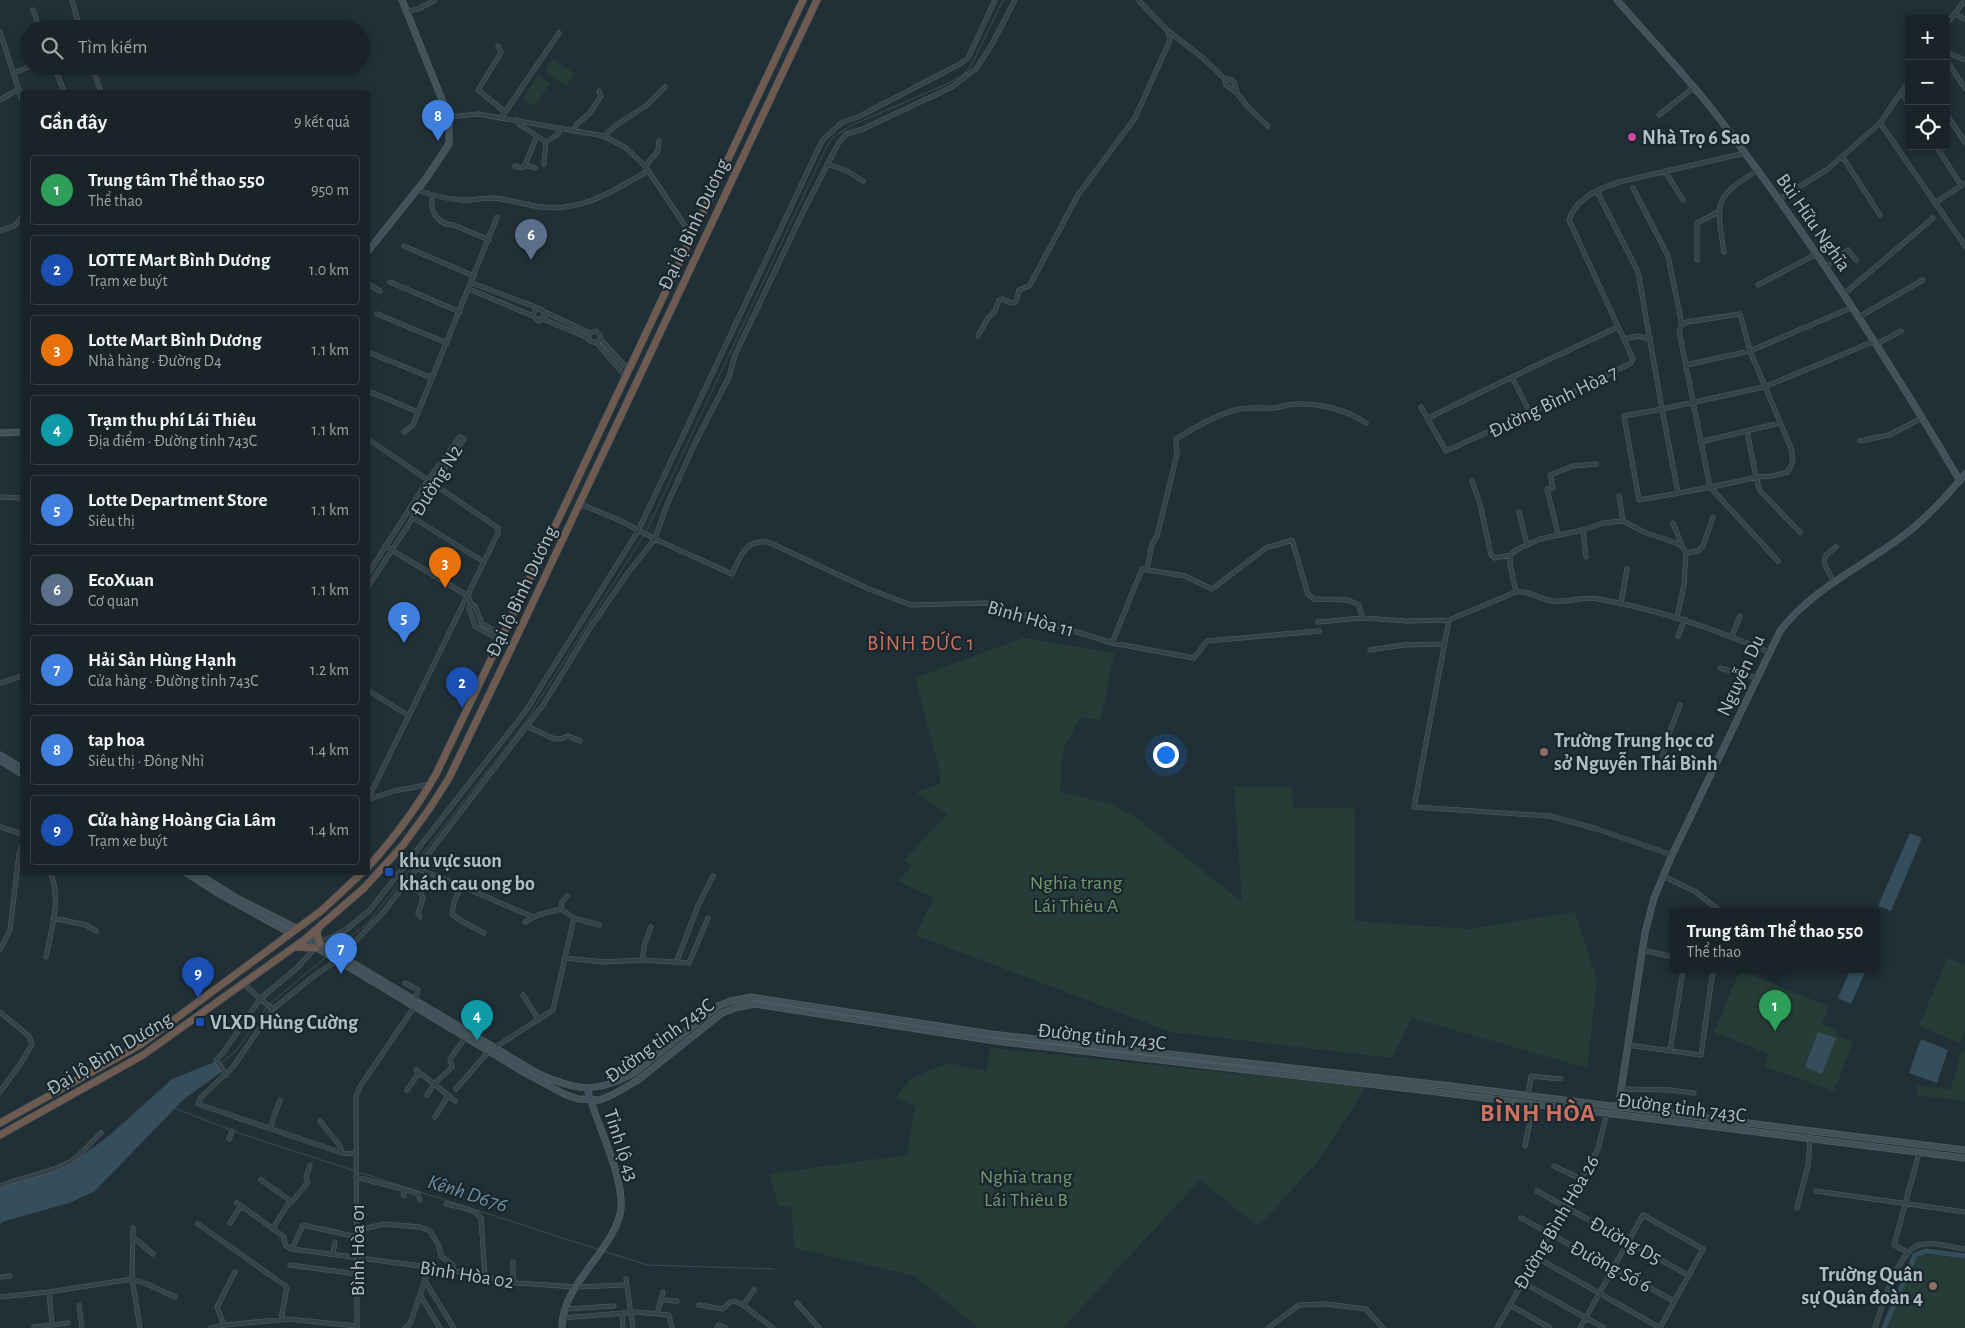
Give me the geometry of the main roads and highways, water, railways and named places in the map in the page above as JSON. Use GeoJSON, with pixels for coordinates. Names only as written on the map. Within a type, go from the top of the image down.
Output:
{"type":"FeatureCollection","features":[{"type":"Feature","properties":{"kind":"highway","name":"Đại lộ Bình Dương"},"geometry":{"type":"LineString","coordinates":[[370,866],[420,803],[431,784],[626,377],[803,0]]}},
{"type":"Feature","properties":{"kind":"highway","name":"Đại lộ Bình Dương"},"geometry":{"type":"LineString","coordinates":[[0,1135],[143,1055],[295,947],[364,888],[403,845],[430,808],[449,778],[817,0]]}},
{"type":"Feature","properties":{"kind":"highway"},"geometry":{"type":"LineString","coordinates":[[629,370],[639,378]]}},
{"type":"Feature","properties":{"kind":"highway"},"geometry":{"type":"LineString","coordinates":[[626,377],[639,378]]}},
{"type":"Feature","properties":{"kind":"highway"},"geometry":{"type":"LineString","coordinates":[[567,501],[580,504]]}},
{"type":"Feature","properties":{"kind":"highway","name":"Đại lộ Bình Dương"},"geometry":{"type":"LineString","coordinates":[[0,1123],[140,1045],[332,902],[360,875]]}},
{"type":"Feature","properties":{"kind":"highway"},"geometry":{"type":"LineString","coordinates":[[295,947],[318,945],[318,929]]}},
{"type":"Feature","properties":{"kind":"highway"},"geometry":{"type":"LineString","coordinates":[[293,930],[306,938]]}},
{"type":"Feature","properties":{"kind":"main road"},"geometry":{"type":"LineString","coordinates":[[370,249],[417,190],[449,144],[449,117],[402,0]]}},
{"type":"Feature","properties":{"kind":"main road","name":"Bùi Hữu Nghĩa"},"geometry":{"type":"LineString","coordinates":[[1617,0],[1730,132],[1779,199],[1860,317],[1960,481]]}},
{"type":"Feature","properties":{"kind":"main road"},"geometry":{"type":"LineString","coordinates":[[0,433],[20,432]]}},
{"type":"Feature","properties":{"kind":"main road","name":"Nguyễn Du"},"geometry":{"type":"LineString","coordinates":[[1617,1111],[1642,950],[1654,898],[1672,855],[1780,631],[1789,618],[1804,603],[1912,529],[1946,497],[1965,474]]}},
{"type":"Feature","properties":{"kind":"main road"},"geometry":{"type":"LineString","coordinates":[[0,755],[20,767]]}},
{"type":"Feature","properties":{"kind":"main road"},"geometry":{"type":"LineString","coordinates":[[0,760],[20,773]]}},
{"type":"Feature","properties":{"kind":"main road"},"geometry":{"type":"LineString","coordinates":[[190,875],[221,895],[293,930]]}},
{"type":"Feature","properties":{"kind":"main road"},"geometry":{"type":"LineString","coordinates":[[200,875],[293,930]]}},
{"type":"Feature","properties":{"kind":"main road","name":"Đường tỉnh 743C"},"geometry":{"type":"LineString","coordinates":[[306,938],[564,1094],[590,1100],[600,1100],[638,1080],[722,1013],[754,1004],[934,1029],[991,1034],[1201,1061],[1429,1087],[1502,1092],[1608,1110]]}},
{"type":"Feature","properties":{"kind":"main road","name":"Đường tỉnh 743C"},"geometry":{"type":"LineString","coordinates":[[416,1003],[465,1038],[561,1084],[587,1088],[612,1083],[634,1073],[718,1006],[751,997],[934,1029]]}},
{"type":"Feature","properties":{"kind":"main road","name":"Đường tỉnh 743C"},"geometry":{"type":"LineString","coordinates":[[1429,1087],[1533,1104],[1763,1125],[1965,1150]]}},
{"type":"Feature","properties":{"kind":"main road","name":"Tỉnh lộ 43"},"geometry":{"type":"LineString","coordinates":[[562,1328],[569,1298],[614,1230],[621,1210],[620,1188],[587,1088]]}},
{"type":"Feature","properties":{"kind":"main road"},"geometry":{"type":"LineString","coordinates":[[1501,1100],[1502,1092]]}},
{"type":"Feature","properties":{"kind":"main road","name":"Đường tỉnh 743C"},"geometry":{"type":"LineString","coordinates":[[1617,1111],[1810,1140],[1965,1158]]}},
{"type":"Feature","properties":{"kind":"main road"},"geometry":{"type":"LineString","coordinates":[[1762,1133],[1763,1125]]}},
{"type":"Feature","properties":{"kind":"main road"},"geometry":{"type":"LineString","coordinates":[[1884,1149],[1885,1140]]}},
{"type":"Feature","properties":{"kind":"main road"},"geometry":{"type":"LineString","coordinates":[[1919,1153],[1920,1145]]}},
{"type":"Feature","properties":{"kind":"water"},"geometry":{"type":"Polygon","coordinates":[[[1910,833],[1922,838],[1891,911],[1878,906],[1910,833]]]}},
{"type":"Feature","properties":{"kind":"water"},"geometry":{"type":"Polygon","coordinates":[[[1849,973],[1865,973],[1851,1004],[1838,998],[1849,973]]]}},
{"type":"Feature","properties":{"kind":"water"},"geometry":{"type":"Polygon","coordinates":[[[1818,1032],[1836,1038],[1822,1074],[1805,1067],[1818,1032]]]}},
{"type":"Feature","properties":{"kind":"water"},"geometry":{"type":"Polygon","coordinates":[[[1921,1039],[1948,1050],[1937,1083],[1909,1073],[1921,1039]]]}},
{"type":"Feature","properties":{"kind":"water"},"geometry":{"type":"Polygon","coordinates":[[[217,1061],[224,1070],[183,1100],[95,1191],[69,1203],[0,1224],[0,1188],[20,1179],[52,1172],[72,1163],[110,1135],[172,1079],[217,1061]]]}},
{"type":"Feature","properties":{"kind":"waterway"},"geometry":{"type":"LineString","coordinates":[[646,532],[832,138],[850,126],[947,84],[964,74],[972,64],[1003,0]]}},
{"type":"Feature","properties":{"kind":"waterway"},"geometry":{"type":"LineString","coordinates":[[335,949],[369,922],[524,724],[644,535]]}},
{"type":"Feature","properties":{"kind":"waterway"},"geometry":{"type":"LineString","coordinates":[[270,1004],[326,957]]}},
{"type":"Feature","properties":{"kind":"waterway"},"geometry":{"type":"LineString","coordinates":[[221,1063],[236,1051],[267,1007]]}},
{"type":"Feature","properties":{"kind":"waterway","name":"Kênh D676"},"geometry":{"type":"LineString","coordinates":[[174,1108],[239,1133],[355,1171]]}},
{"type":"Feature","properties":{"kind":"waterway","name":"Kênh D676"},"geometry":{"type":"LineString","coordinates":[[358,1172],[464,1206]]}},
{"type":"Feature","properties":{"kind":"waterway","name":"Kênh D676"},"geometry":{"type":"LineString","coordinates":[[470,1208],[600,1250]]}},
{"type":"Feature","properties":{"kind":"waterway","name":"Kênh D676"},"geometry":{"type":"LineString","coordinates":[[603,1251],[647,1265],[774,1269]]}},
{"type":"Feature","properties":{"kind":"waterway"},"geometry":{"type":"LineString","coordinates":[[1884,1328],[1915,1255],[1926,1251],[1965,1256]]}},
{"type":"Feature","properties":{"kind":"place","name":"Nhà Trọ 6 Sao"},"geometry":{"type":"Point","coordinates":[1632,137]}},
{"type":"Feature","properties":{"kind":"place","name":"tap hoa"},"geometry":{"type":"Point","coordinates":[438,141]}},
{"type":"Feature","properties":{"kind":"place","name":"EcoXuan"},"geometry":{"type":"Point","coordinates":[531,260]}},
{"type":"Feature","properties":{"kind":"place","name":"Lotte Mart Bình Dương"},"geometry":{"type":"Point","coordinates":[445,588]}},
{"type":"Feature","properties":{"kind":"place","name":"Lotte Department Store"},"geometry":{"type":"Point","coordinates":[404,643]}},
{"type":"Feature","properties":{"kind":"place","name":"LOTTE Mart Bình Dương"},"geometry":{"type":"Point","coordinates":[462,708]}},
{"type":"Feature","properties":{"kind":"place","name":"Trường Trung học cơ sở Nguyễn Thái Bình"},"geometry":{"type":"Point","coordinates":[1544,752]}},
{"type":"Feature","properties":{"kind":"place","name":"khu vực suon khách cau ong bo"},"geometry":{"type":"Point","coordinates":[389,872]}},
{"type":"Feature","properties":{"kind":"place","name":"Hải Sản Hùng Hạnh"},"geometry":{"type":"Point","coordinates":[341,974]}},
{"type":"Feature","properties":{"kind":"place","name":"Cửa hàng Hoàng Gia Lâm"},"geometry":{"type":"Point","coordinates":[198,998]}},
{"type":"Feature","properties":{"kind":"place","name":"VLXD Hùng Cường"},"geometry":{"type":"Point","coordinates":[200,1022]}},
{"type":"Feature","properties":{"kind":"place","name":"Trung tâm Thể thao 550"},"geometry":{"type":"Point","coordinates":[1775,1031]}},
{"type":"Feature","properties":{"kind":"place","name":"Trạm thu phí Lái Thiêu"},"geometry":{"type":"Point","coordinates":[477,1041]}},
{"type":"Feature","properties":{"kind":"place","name":"Trường Quân sự Quân đoàn 4"},"geometry":{"type":"Point","coordinates":[1933,1286]}},
{"type":"Feature","properties":{"kind":"district","name":"BÌNH ĐỨC 1"},"geometry":{"type":"Point","coordinates":[921,643]}},
{"type":"Feature","properties":{"kind":"district","name":"BÌNH HÒA"},"geometry":{"type":"Point","coordinates":[1538,1112]}},
{"type":"Feature","properties":{"kind":"park label","name":"Nghĩa trang Lái Thiêu A"},"geometry":{"type":"Point","coordinates":[1076,894]}},
{"type":"Feature","properties":{"kind":"park label","name":"Nghĩa trang Lái Thiêu B"},"geometry":{"type":"Point","coordinates":[1026,1188]}}]}
